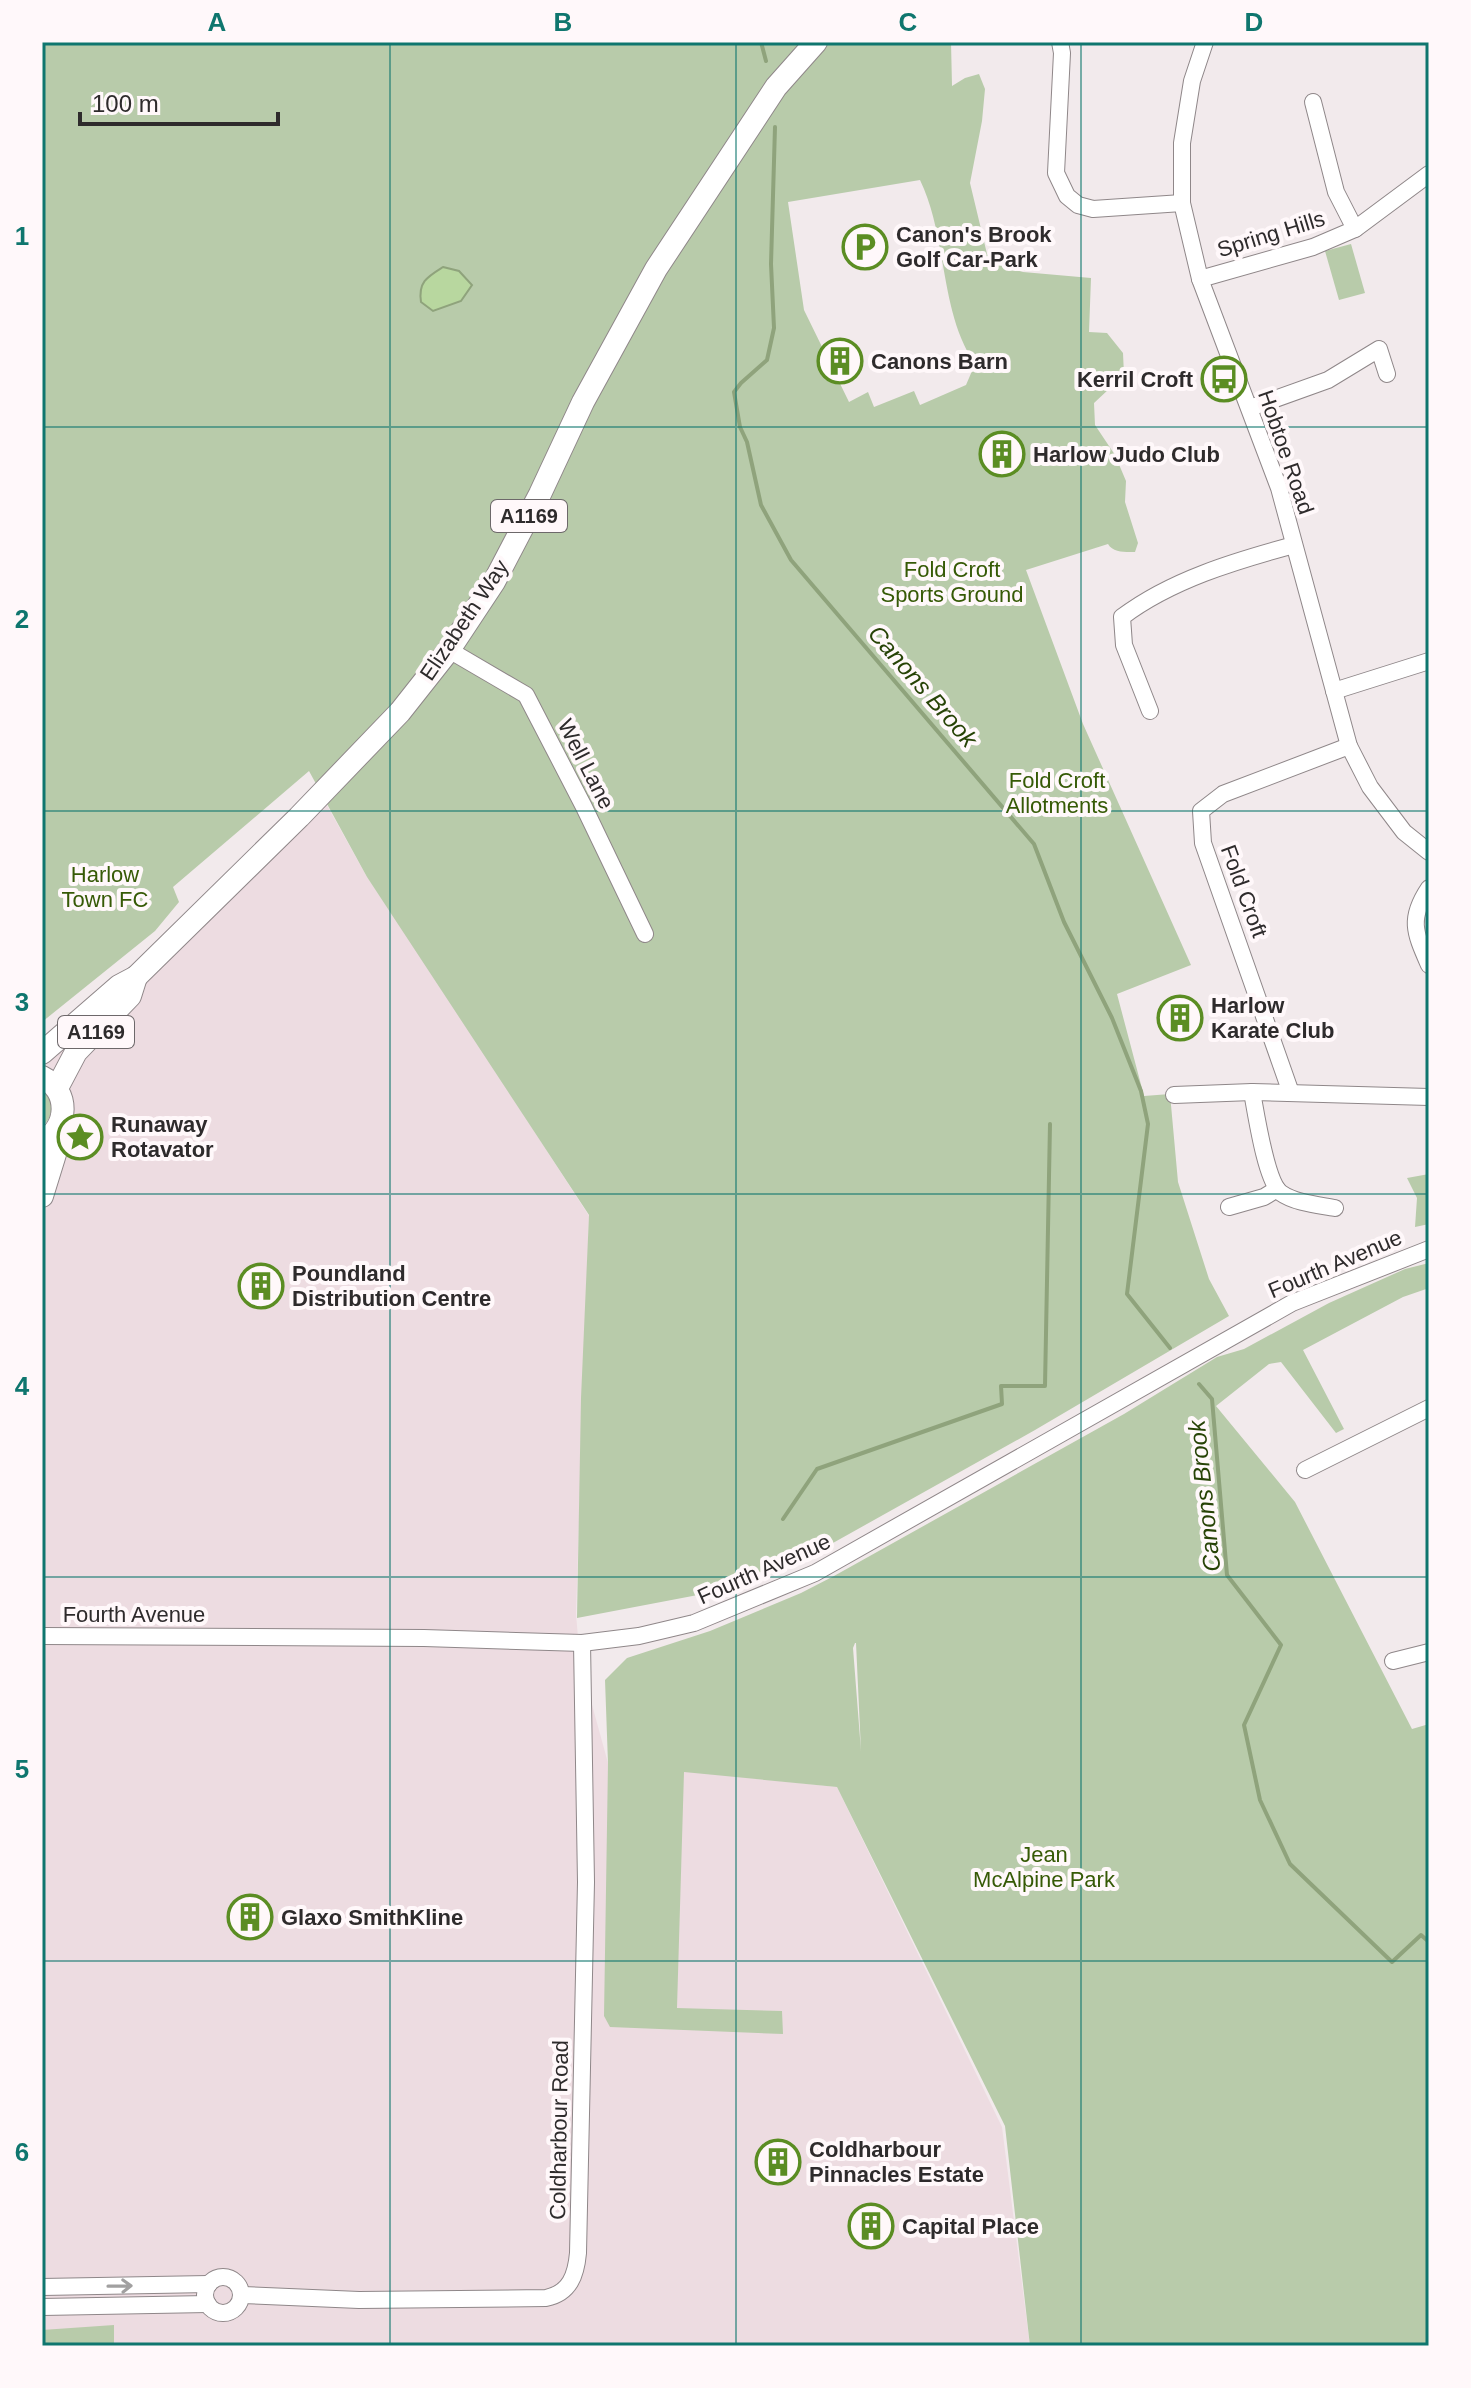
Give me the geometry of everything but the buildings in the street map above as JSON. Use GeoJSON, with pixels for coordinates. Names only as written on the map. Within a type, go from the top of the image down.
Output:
{"type":"FeatureCollection","features":[{"type":"Feature","properties":{"kind":"main road","name":"Elizabeth Way"},"geometry":{"type":"LineString","coordinates":[[42,1053],[119,986],[136,977],[305,811],[400,712],[449,650],[494,582],[583,402],[656,269],[776,87],[816,42]]}},
{"type":"Feature","properties":{"kind":"main road","name":"Elizabeth Way"},"geometry":{"type":"LineString","coordinates":[[50,1083],[130,996],[136,977]]}},
{"type":"Feature","properties":{"kind":"main road"},"geometry":{"type":"LineString","coordinates":[[42,1196],[55,1154],[49,1136],[64,1111],[50,1083]]}},
{"type":"Feature","properties":{"kind":"street"},"geometry":{"type":"LineString","coordinates":[[1060,42],[1056,173],[1067,196],[1078,205],[1093,209],[1182,203]]}},
{"type":"Feature","properties":{"kind":"street","name":"Hobtoe Road"},"geometry":{"type":"LineString","coordinates":[[1205,42],[1192,81],[1182,143],[1182,203],[1200,279],[1279,488],[1349,746],[1370,787],[1404,832],[1429,852]]}},
{"type":"Feature","properties":{"kind":"street","name":"Spring Hills"},"geometry":{"type":"LineString","coordinates":[[1313,102],[1336,192],[1355,229]]}},
{"type":"Feature","properties":{"kind":"street","name":"Spring Hills"},"geometry":{"type":"LineString","coordinates":[[1200,279],[1313,247],[1355,229],[1429,174]]}},
{"type":"Feature","properties":{"kind":"street"},"geometry":{"type":"LineString","coordinates":[[1250,408],[1328,380],[1379,349],[1387,374]]}},
{"type":"Feature","properties":{"kind":"street"},"geometry":{"type":"LineString","coordinates":[[1150,711],[1124,645],[1122,617],[1144,600],[1241,560],[1294,545]]}},
{"type":"Feature","properties":{"kind":"street","name":"Well Lane"},"geometry":{"type":"LineString","coordinates":[[449,650],[526,695],[645,934]]}},
{"type":"Feature","properties":{"kind":"street"},"geometry":{"type":"LineString","coordinates":[[1334,691],[1429,661]]}},
{"type":"Feature","properties":{"kind":"street","name":"Fold Croft"},"geometry":{"type":"LineString","coordinates":[[1291,1093],[1203,843],[1201,811],[1223,794],[1349,746]]}},
{"type":"Feature","properties":{"kind":"street"},"geometry":{"type":"LineString","coordinates":[[1429,888],[1420,902],[1413,924],[1429,965]]}},
{"type":"Feature","properties":{"kind":"street"},"geometry":{"type":"LineString","coordinates":[[1252,1092],[1266,1159],[1277,1189],[1284,1195],[1335,1208]]}},
{"type":"Feature","properties":{"kind":"street"},"geometry":{"type":"LineString","coordinates":[[1174,1095],[1252,1092],[1429,1097]]}},
{"type":"Feature","properties":{"kind":"street"},"geometry":{"type":"LineString","coordinates":[[1229,1207],[1264,1197],[1277,1189]]}},
{"type":"Feature","properties":{"kind":"street","name":"Fourth Avenue"},"geometry":{"type":"LineString","coordinates":[[42,1636],[410,1638],[582,1643],[639,1636],[709,1619],[815,1573],[1292,1303],[1429,1249]]}},
{"type":"Feature","properties":{"kind":"street"},"geometry":{"type":"LineString","coordinates":[[1305,1470],[1429,1408]]}},
{"type":"Feature","properties":{"kind":"street","name":"Coldharbour Road"},"geometry":{"type":"LineString","coordinates":[[242,2295],[359,2300],[546,2298],[564,2291],[571,2283],[578,2253],[586,1882],[582,1643]]}},
{"type":"Feature","properties":{"kind":"street"},"geometry":{"type":"LineString","coordinates":[[1393,1661],[1429,1652]]}},
{"type":"Feature","properties":{"kind":"street","name":"Coldharbour Road"},"geometry":{"type":"LineString","coordinates":[[42,2287],[209,2284],[217,2278],[228,2277],[238,2283],[242,2295],[238,2306],[229,2312],[219,2312],[208,2304],[42,2310]]}},
{"type":"Feature","properties":{"kind":"street"},"geometry":{"type":"LineString","coordinates":[[208,2304],[205,2294],[209,2284]]}},
{"type":"Feature","properties":{"kind":"shaded area"},"geometry":{"type":"Polygon","coordinates":[[[443,267],[459,271],[472,285],[461,301],[433,311],[421,302],[422,285],[443,267]]]}},
{"type":"Feature","properties":{"kind":"shaded area"},"geometry":{"type":"Polygon","coordinates":[[[324,800],[367,877],[589,1216],[576,1614],[580,1661],[608,1763],[837,1787],[1002,2127],[1030,2346],[42,2346],[42,1048],[324,800]]]}},
{"type":"Feature","properties":{"kind":"green space"},"geometry":{"type":"Polygon","coordinates":[[[42,42],[951,42],[952,86],[979,74],[985,89],[970,183],[987,254],[998,265],[1023,272],[1091,278],[1089,332],[1107,333],[1123,353],[1124,375],[1094,403],[1095,425],[1115,455],[1126,481],[1125,502],[1138,543],[1135,552],[1116,550],[1108,544],[1026,570],[1083,724],[1191,965],[1117,994],[1144,1096],[1170,1094],[1178,1182],[1209,1279],[1229,1316],[1035,1430],[824,1548],[703,1594],[577,1618],[581,1398],[589,1215],[367,877],[309,771],[173,887],[179,902],[155,931],[42,1022],[42,42]],[[920,180],[788,202],[804,310],[849,402],[868,392],[874,407],[914,391],[920,405],[966,385],[975,364],[955,321],[929,202],[920,180]]]}},
{"type":"Feature","properties":{"kind":"green space"},"geometry":{"type":"Polygon","coordinates":[[[1351,244],[1365,293],[1339,300],[1325,251],[1351,244]]]}},
{"type":"Feature","properties":{"kind":"green space"},"geometry":{"type":"Polygon","coordinates":[[[42,1088],[49,1097],[51,1108],[49,1118],[42,1127],[42,1088]]]}},
{"type":"Feature","properties":{"kind":"green space"},"geometry":{"type":"Polygon","coordinates":[[[1429,1174],[1429,1224],[1415,1227],[1417,1198],[1407,1178],[1429,1174]]]}},
{"type":"Feature","properties":{"kind":"green space","name":"Jean McAlpine Park"},"geometry":{"type":"Polygon","coordinates":[[[1429,1263],[1429,1288],[1403,1297],[1303,1350],[1344,1429],[1336,1433],[1281,1362],[1269,1364],[1216,1406],[1295,1502],[1412,1729],[1429,1724],[1429,2346],[1030,2346],[1005,2126],[837,1787],[684,1772],[677,2008],[782,2011],[783,2034],[610,2027],[604,2016],[608,1763],[605,1680],[627,1658],[710,1631],[801,1593],[1124,1414],[1217,1357],[1244,1349],[1329,1303],[1405,1269],[1429,1263]],[[856,1643],[853,1648],[861,1751],[856,1643]]]}},
{"type":"Feature","properties":{"kind":"green space"},"geometry":{"type":"Polygon","coordinates":[[[114,2325],[114,2346],[42,2346],[42,2330],[114,2325]]]}},
{"type":"Feature","properties":{"kind":"waterway","name":"Canons Brook"},"geometry":{"type":"LineString","coordinates":[[761,42],[766,61]]}},
{"type":"Feature","properties":{"kind":"waterway","name":"Canons Brook"},"geometry":{"type":"LineString","coordinates":[[775,127],[771,264],[774,328],[767,360],[734,392],[761,505],[791,560],[1034,844],[1064,922],[1112,1018],[1141,1091],[1148,1124],[1127,1294],[1170,1348]]}},
{"type":"Feature","properties":{"kind":"waterway"},"geometry":{"type":"LineString","coordinates":[[783,1519],[817,1469],[1002,1404],[1001,1386],[1045,1386],[1050,1124]]}},
{"type":"Feature","properties":{"kind":"waterway","name":"Canons Brook"},"geometry":{"type":"LineString","coordinates":[[1199,1384],[1212,1399],[1227,1575],[1281,1645],[1244,1725],[1260,1800],[1290,1864],[1392,1962],[1421,1935],[1429,1942]]}},
{"type":"Feature","properties":{"kind":"place","name":"Canon's Brook Golf Car-Park"},"geometry":{"type":"Point","coordinates":[865,247]}},
{"type":"Feature","properties":{"kind":"place","name":"Canons Barn"},"geometry":{"type":"Point","coordinates":[840,361]}},
{"type":"Feature","properties":{"kind":"place","name":"Kerril Croft"},"geometry":{"type":"Point","coordinates":[1224,379]}},
{"type":"Feature","properties":{"kind":"place","name":"Harlow Judo Club"},"geometry":{"type":"Point","coordinates":[1002,454]}},
{"type":"Feature","properties":{"kind":"place","name":"Harlow Karate Club"},"geometry":{"type":"Point","coordinates":[1180,1018]}},
{"type":"Feature","properties":{"kind":"place","name":"Runaway Rotavator"},"geometry":{"type":"Point","coordinates":[80,1137]}},
{"type":"Feature","properties":{"kind":"place","name":"Poundland Distribution Centre"},"geometry":{"type":"Point","coordinates":[261,1286]}},
{"type":"Feature","properties":{"kind":"place","name":"Glaxo SmithKline"},"geometry":{"type":"Point","coordinates":[250,1917]}},
{"type":"Feature","properties":{"kind":"place","name":"Coldharbour Pinnacles Estate"},"geometry":{"type":"Point","coordinates":[778,2162]}},
{"type":"Feature","properties":{"kind":"place","name":"Capital Place"},"geometry":{"type":"Point","coordinates":[871,2226]}},
{"type":"Feature","properties":{"kind":"park label","name":"Fold Croft Sports Ground"},"geometry":{"type":"Point","coordinates":[952,582]}},
{"type":"Feature","properties":{"kind":"park label","name":"Fold Croft Allotments"},"geometry":{"type":"Point","coordinates":[1057,792]}},
{"type":"Feature","properties":{"kind":"park label","name":"Harlow Town FC"},"geometry":{"type":"Point","coordinates":[105,886]}}]}
